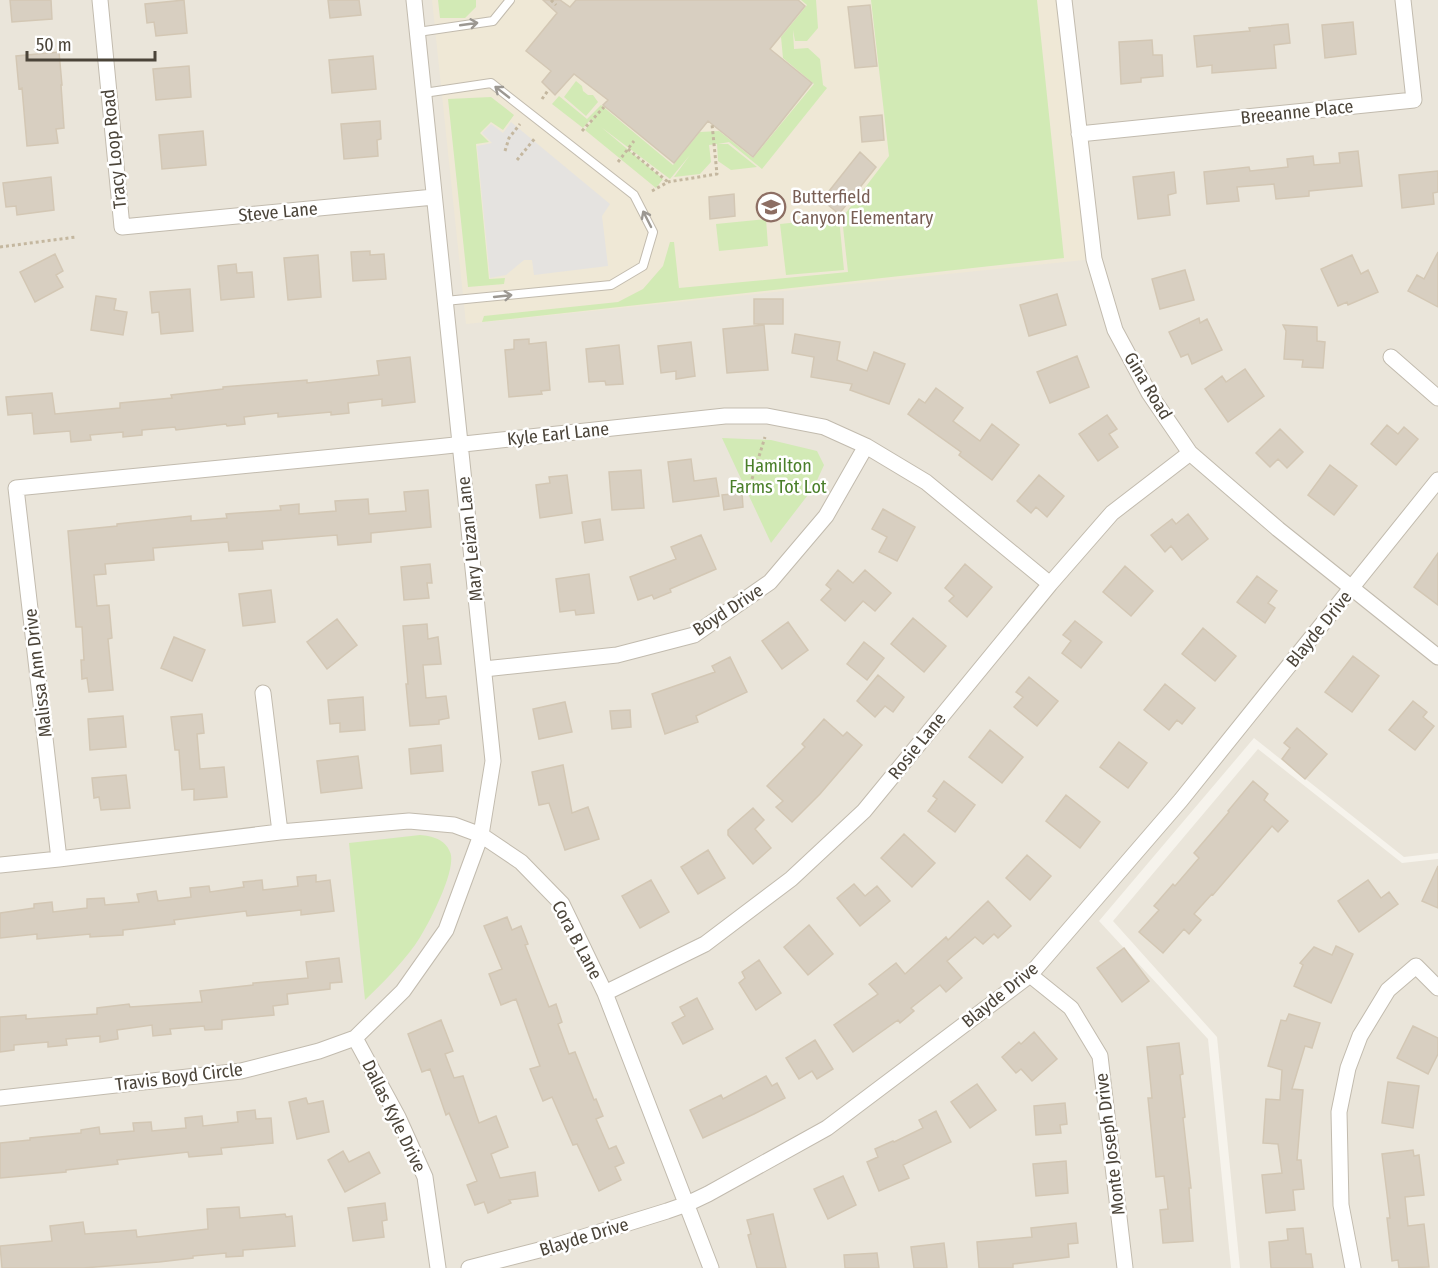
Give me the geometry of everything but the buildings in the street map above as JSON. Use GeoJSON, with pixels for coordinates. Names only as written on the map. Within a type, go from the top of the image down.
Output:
{"type":"FeatureCollection","features":[{"type":"Feature","properties":{"kind":"street","name":"Tracy Loop Road"},"geometry":{"type":"LineString","coordinates":[[100,0],[122,227]]}},
{"type":"Feature","properties":{"kind":"street","name":"Mary Leizan Lane"},"geometry":{"type":"LineString","coordinates":[[355,1038],[403,991],[446,930],[481,835],[493,761],[414,0]]}},
{"type":"Feature","properties":{"kind":"street","name":"Gina Road"},"geometry":{"type":"LineString","coordinates":[[1064,0],[1094,259],[1115,330],[1149,393],[1190,453],[1278,529],[1438,657]]}},
{"type":"Feature","properties":{"kind":"street","name":"Breeanne Place"},"geometry":{"type":"LineString","coordinates":[[1079,134],[1414,100],[1403,0]]}},
{"type":"Feature","properties":{"kind":"street","name":"Steve Lane"},"geometry":{"type":"LineString","coordinates":[[122,227],[434,197]]}},
{"type":"Feature","properties":{"kind":"street"},"geometry":{"type":"LineString","coordinates":[[1391,357],[1438,398]]}},
{"type":"Feature","properties":{"kind":"street","name":"Kyle Earl Lane"},"geometry":{"type":"LineString","coordinates":[[16,488],[725,416],[767,416],[824,427],[866,446],[926,482],[1050,584]]}},
{"type":"Feature","properties":{"kind":"street","name":"Boyd Drive"},"geometry":{"type":"LineString","coordinates":[[484,669],[617,655],[694,635],[770,582],[826,516],[866,446]]}},
{"type":"Feature","properties":{"kind":"street","name":"Rosie Lane"},"geometry":{"type":"LineString","coordinates":[[605,993],[705,944],[791,879],[864,811],[1050,584],[1112,513],[1190,453]]}},
{"type":"Feature","properties":{"kind":"street","name":"Blayde Drive"},"geometry":{"type":"LineString","coordinates":[[469,1268],[551,1247],[687,1204],[708,1194],[827,1128],[1030,975],[1181,800],[1438,480]]}},
{"type":"Feature","properties":{"kind":"street","name":"Malissa Ann Drive"},"geometry":{"type":"LineString","coordinates":[[16,488],[60,859]]}},
{"type":"Feature","properties":{"kind":"street"},"geometry":{"type":"LineString","coordinates":[[263,693],[280,832]]}},
{"type":"Feature","properties":{"kind":"street","name":"Cora B Lane"},"geometry":{"type":"LineString","coordinates":[[0,865],[280,832],[409,821],[454,825],[481,835],[521,862],[562,904],[605,993],[711,1268]]}},
{"type":"Feature","properties":{"kind":"street"},"geometry":{"type":"LineString","coordinates":[[1353,1268],[1341,1205],[1339,1112],[1348,1068],[1360,1036],[1388,990],[1416,966],[1438,987]]}},
{"type":"Feature","properties":{"kind":"street","name":"Monte Joseph Drive"},"geometry":{"type":"LineString","coordinates":[[1030,975],[1071,1008],[1100,1056],[1125,1268]]}},
{"type":"Feature","properties":{"kind":"street","name":"Travis Boyd Circle"},"geometry":{"type":"LineString","coordinates":[[0,1098],[242,1071],[318,1051],[355,1038]]}},
{"type":"Feature","properties":{"kind":"street","name":"Dallas Kyle Drive"},"geometry":{"type":"LineString","coordinates":[[355,1038],[398,1117],[425,1177],[438,1268]]}},
{"type":"Feature","properties":{"kind":"lane"},"geometry":{"type":"LineString","coordinates":[[418,32],[493,21],[510,0]]}},
{"type":"Feature","properties":{"kind":"lane"},"geometry":{"type":"LineString","coordinates":[[423,93],[491,83],[634,195],[653,232],[643,266],[611,285],[445,301]]}},
{"type":"Feature","properties":{"kind":"path"},"geometry":{"type":"LineString","coordinates":[[551,0],[556,5]]}},
{"type":"Feature","properties":{"kind":"path"},"geometry":{"type":"LineString","coordinates":[[542,99],[549,90]]}},
{"type":"Feature","properties":{"kind":"path"},"geometry":{"type":"LineString","coordinates":[[582,131],[604,107]]}},
{"type":"Feature","properties":{"kind":"path"},"geometry":{"type":"LineString","coordinates":[[505,151],[509,138],[520,124]]}},
{"type":"Feature","properties":{"kind":"path"},"geometry":{"type":"LineString","coordinates":[[652,191],[668,182],[717,174],[712,124]]}},
{"type":"Feature","properties":{"kind":"path"},"geometry":{"type":"LineString","coordinates":[[517,160],[536,137]]}},
{"type":"Feature","properties":{"kind":"path"},"geometry":{"type":"LineString","coordinates":[[618,162],[634,141]]}},
{"type":"Feature","properties":{"kind":"path"},"geometry":{"type":"LineString","coordinates":[[628,149],[668,182]]}},
{"type":"Feature","properties":{"kind":"path"},"geometry":{"type":"LineString","coordinates":[[0,247],[76,237]]}},
{"type":"Feature","properties":{"kind":"path"},"geometry":{"type":"LineString","coordinates":[[752,479],[765,437]]}},
{"type":"Feature","properties":{"kind":"shaded area"},"geometry":{"type":"Polygon","coordinates":[[[0,0],[1438,0],[1438,853],[1404,857],[1254,738],[1099,921],[1208,1039],[1231,1268],[0,1268],[0,0]]]}},
{"type":"Feature","properties":{"kind":"shaded area","name":"Butterfield Canyon Elementary"},"geometry":{"type":"Polygon","coordinates":[[[432,0],[1064,0],[1094,259],[466,324],[432,0]]]}},
{"type":"Feature","properties":{"kind":"shaded area"},"geometry":{"type":"Polygon","coordinates":[[[511,122],[610,204],[602,216],[608,266],[534,275],[532,260],[524,260],[506,275],[490,278],[477,146],[492,143],[482,133],[491,124],[503,133],[511,122]]]}},
{"type":"Feature","properties":{"kind":"shaded area"},"geometry":{"type":"Polygon","coordinates":[[[1258,749],[1402,863],[1438,859],[1438,1268],[1240,1268],[1217,1037],[1113,921],[1258,749]]]}},
{"type":"Feature","properties":{"kind":"green space"},"geometry":{"type":"Polygon","coordinates":[[[438,0],[476,0],[476,7],[465,18],[440,18],[438,0]]]}},
{"type":"Feature","properties":{"kind":"green space"},"geometry":{"type":"Polygon","coordinates":[[[801,0],[816,0],[818,28],[807,41],[795,41],[793,30],[794,49],[808,48],[820,59],[823,85],[827,88],[762,169],[729,142],[718,144],[728,144],[757,167],[731,170],[718,161],[717,144],[709,145],[711,162],[700,174],[674,177],[690,155],[670,179],[601,127],[663,179],[656,188],[585,130],[593,120],[591,119],[583,128],[552,104],[559,96],[587,119],[601,105],[673,165],[700,132],[719,131],[753,158],[814,84],[783,58],[781,37],[807,5],[801,0]]]}},
{"type":"Feature","properties":{"kind":"green space"},"geometry":{"type":"Polygon","coordinates":[[[871,0],[1037,0],[1064,258],[482,322],[484,316],[618,302],[643,289],[663,266],[670,242],[674,242],[679,288],[848,272],[842,218],[889,156],[871,0]]]}},
{"type":"Feature","properties":{"kind":"green space"},"geometry":{"type":"Polygon","coordinates":[[[576,81],[582,86],[583,91],[588,95],[593,95],[598,102],[586,116],[564,97],[576,81]]]}},
{"type":"Feature","properties":{"kind":"green space"},"geometry":{"type":"Polygon","coordinates":[[[491,97],[514,115],[503,130],[491,122],[480,133],[489,142],[476,144],[489,279],[505,278],[504,284],[468,287],[448,99],[491,97]]]}},
{"type":"Feature","properties":{"kind":"green space"},"geometry":{"type":"Polygon","coordinates":[[[839,218],[844,270],[786,275],[780,224],[839,218]]]}},
{"type":"Feature","properties":{"kind":"green space"},"geometry":{"type":"Polygon","coordinates":[[[766,219],[768,246],[719,251],[716,224],[766,219]]]}},
{"type":"Feature","properties":{"kind":"green space","name":"Hamilton Farms Tot Lot"},"geometry":{"type":"Polygon","coordinates":[[[722,438],[771,440],[817,451],[824,465],[814,487],[771,543],[722,438]]]}},
{"type":"Feature","properties":{"kind":"green space"},"geometry":{"type":"Polygon","coordinates":[[[420,835],[438,839],[450,852],[451,860],[445,885],[415,945],[365,1000],[349,843],[420,835]]]}},
{"type":"Feature","properties":{"kind":"place","name":"Butterfield Canyon Elementary"},"geometry":{"type":"Point","coordinates":[771,207]}}]}
